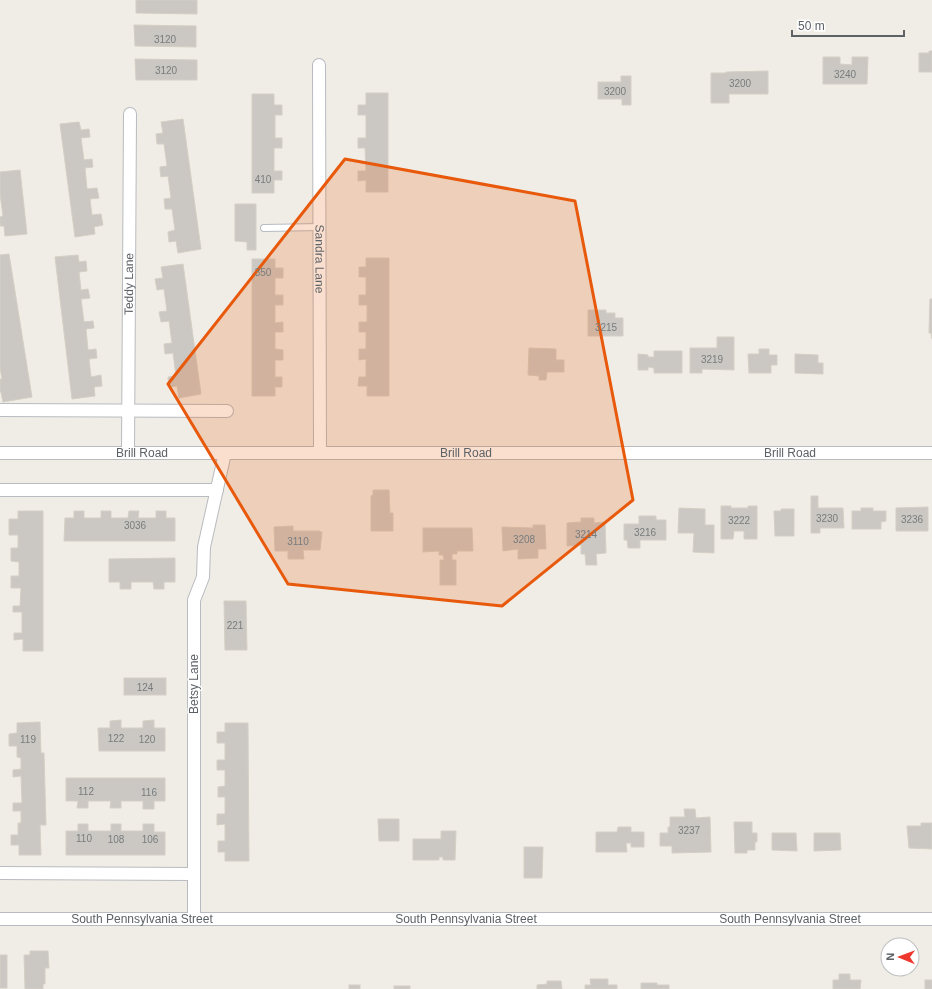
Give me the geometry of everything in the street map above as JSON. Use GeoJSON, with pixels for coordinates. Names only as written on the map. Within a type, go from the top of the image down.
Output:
{"type":"FeatureCollection","features":[{"type":"Feature","properties":{"kind":"street","name":"Sandra Lane"},"geometry":{"type":"LineString","coordinates":[[319,65],[320,453]]}},
{"type":"Feature","properties":{"kind":"street","name":"Teddy Lane"},"geometry":{"type":"LineString","coordinates":[[128,453],[130,114]]}},
{"type":"Feature","properties":{"kind":"street"},"geometry":{"type":"LineString","coordinates":[[0,410],[227,411]]}},
{"type":"Feature","properties":{"kind":"street","name":"Brill Road"},"geometry":{"type":"LineString","coordinates":[[0,453],[932,452]]}},
{"type":"Feature","properties":{"kind":"street","name":"Betsy Lane"},"geometry":{"type":"LineString","coordinates":[[194,919],[194,600],[203,576],[204,547],[225,453]]}},
{"type":"Feature","properties":{"kind":"street"},"geometry":{"type":"LineString","coordinates":[[0,490],[217,490]]}},
{"type":"Feature","properties":{"kind":"street"},"geometry":{"type":"LineString","coordinates":[[0,873],[194,874]]}},
{"type":"Feature","properties":{"kind":"street","name":"South Pennsylvania Street"},"geometry":{"type":"LineString","coordinates":[[0,919],[932,919]]}},
{"type":"Feature","properties":{"kind":"lane"},"geometry":{"type":"LineString","coordinates":[[264,228],[320,228]]}},
{"type":"Feature","properties":{"kind":"highlighted area"},"geometry":{"type":"Polygon","coordinates":[[[345,159],[575,201],[633,500],[502,606],[288,584],[168,384],[345,159]]]}},
{"type":"Feature","properties":{"kind":"building"},"geometry":{"type":"Polygon","coordinates":[[[136,0],[197,0],[197,14],[136,13],[136,0]]]}},
{"type":"Feature","properties":{"kind":"building"},"geometry":{"type":"Polygon","coordinates":[[[134,25],[196,26],[196,47],[135,46],[134,25]]]}},
{"type":"Feature","properties":{"kind":"building"},"geometry":{"type":"Polygon","coordinates":[[[929,51],[932,51],[932,72],[919,72],[919,53],[929,53],[929,51]]]}},
{"type":"Feature","properties":{"kind":"building"},"geometry":{"type":"Polygon","coordinates":[[[823,57],[840,57],[840,64],[852,65],[852,57],[868,57],[867,84],[823,84],[823,57]]]}},
{"type":"Feature","properties":{"kind":"building"},"geometry":{"type":"Polygon","coordinates":[[[135,59],[197,60],[197,80],[136,80],[135,59]]]}},
{"type":"Feature","properties":{"kind":"building"},"geometry":{"type":"Polygon","coordinates":[[[768,71],[768,94],[729,94],[729,103],[711,103],[711,73],[768,71]]]}},
{"type":"Feature","properties":{"kind":"building"},"geometry":{"type":"Polygon","coordinates":[[[621,76],[631,76],[631,105],[622,105],[622,99],[598,99],[598,82],[621,82],[621,76]]]}},
{"type":"Feature","properties":{"kind":"building"},"geometry":{"type":"Polygon","coordinates":[[[366,93],[388,93],[388,192],[366,192],[366,180],[358,181],[358,171],[366,171],[365,148],[358,148],[358,138],[366,138],[366,115],[358,115],[358,105],[366,105],[366,93]]]}},
{"type":"Feature","properties":{"kind":"building"},"geometry":{"type":"Polygon","coordinates":[[[252,94],[274,94],[274,105],[282,105],[282,115],[275,115],[275,138],[282,138],[282,148],[274,148],[274,171],[282,171],[282,180],[274,180],[274,193],[252,193],[252,94]]]}},
{"type":"Feature","properties":{"kind":"building"},"geometry":{"type":"Polygon","coordinates":[[[183,119],[201,249],[178,253],[176,241],[169,242],[168,232],[175,230],[172,209],[165,209],[164,199],[171,198],[168,176],[161,177],[160,170],[160,167],[167,166],[164,144],[157,144],[156,134],[163,133],[161,122],[183,119]]]}},
{"type":"Feature","properties":{"kind":"building"},"geometry":{"type":"Polygon","coordinates":[[[79,122],[81,130],[89,129],[90,137],[81,138],[84,160],[92,159],[93,167],[85,168],[87,189],[97,188],[99,198],[90,199],[92,215],[101,214],[103,225],[94,227],[95,234],[75,237],[60,124],[79,122]]]}},
{"type":"Feature","properties":{"kind":"building"},"geometry":{"type":"Polygon","coordinates":[[[20,170],[27,234],[5,236],[4,226],[0,226],[0,217],[3,216],[0,194],[0,172],[20,170]]]}},
{"type":"Feature","properties":{"kind":"building"},"geometry":{"type":"Polygon","coordinates":[[[235,204],[256,204],[256,250],[247,250],[247,242],[235,241],[235,204]]]}},
{"type":"Feature","properties":{"kind":"building"},"geometry":{"type":"Polygon","coordinates":[[[9,254],[32,397],[3,402],[0,392],[0,379],[2,379],[0,368],[0,255],[9,254]]]}},
{"type":"Feature","properties":{"kind":"building"},"geometry":{"type":"Polygon","coordinates":[[[78,255],[79,262],[86,261],[87,271],[79,272],[81,290],[88,289],[90,298],[81,299],[84,322],[93,321],[94,328],[86,329],[88,350],[96,349],[97,358],[89,359],[91,377],[101,375],[102,386],[94,387],[95,396],[72,399],[55,257],[78,255]]]}},
{"type":"Feature","properties":{"kind":"building"},"geometry":{"type":"Polygon","coordinates":[[[366,258],[389,258],[389,396],[367,396],[367,386],[358,386],[359,377],[366,377],[366,359],[359,360],[359,349],[366,349],[366,332],[359,332],[359,322],[367,322],[367,305],[359,305],[359,295],[366,295],[366,277],[359,277],[359,267],[366,267],[366,258]]]}},
{"type":"Feature","properties":{"kind":"building"},"geometry":{"type":"Polygon","coordinates":[[[252,259],[275,259],[275,268],[283,268],[283,278],[275,278],[275,295],[283,295],[283,305],[275,305],[275,323],[283,322],[283,332],[275,332],[275,349],[283,350],[283,360],[275,360],[275,377],[282,377],[282,387],[275,387],[275,396],[252,396],[252,259]]]}},
{"type":"Feature","properties":{"kind":"building"},"geometry":{"type":"Polygon","coordinates":[[[183,264],[201,394],[179,398],[177,386],[170,387],[168,379],[168,377],[176,376],[173,353],[165,354],[164,344],[172,343],[169,321],[161,322],[159,312],[167,311],[164,289],[157,290],[155,279],[163,278],[161,267],[183,264]]]}},
{"type":"Feature","properties":{"kind":"building"},"geometry":{"type":"Polygon","coordinates":[[[930,299],[932,299],[932,339],[931,333],[929,333],[930,299]]]}},
{"type":"Feature","properties":{"kind":"building"},"geometry":{"type":"Polygon","coordinates":[[[588,310],[606,310],[606,313],[615,313],[615,318],[623,318],[623,336],[588,336],[588,310]]]}},
{"type":"Feature","properties":{"kind":"building"},"geometry":{"type":"Polygon","coordinates":[[[717,337],[734,337],[734,370],[702,369],[702,373],[690,373],[690,348],[717,348],[717,337]]]}},
{"type":"Feature","properties":{"kind":"building"},"geometry":{"type":"Polygon","coordinates":[[[529,348],[556,349],[556,360],[564,360],[564,372],[547,372],[546,380],[539,380],[539,376],[528,375],[529,348]]]}},
{"type":"Feature","properties":{"kind":"building"},"geometry":{"type":"Polygon","coordinates":[[[759,349],[769,349],[769,355],[777,355],[777,365],[771,365],[771,373],[749,373],[748,354],[759,354],[759,349]]]}},
{"type":"Feature","properties":{"kind":"building"},"geometry":{"type":"Polygon","coordinates":[[[654,351],[682,351],[682,373],[654,373],[654,368],[648,367],[648,370],[638,370],[638,354],[654,357],[654,351]]]}},
{"type":"Feature","properties":{"kind":"building"},"geometry":{"type":"Polygon","coordinates":[[[795,354],[818,355],[818,363],[823,363],[823,374],[795,373],[795,354]]]}},
{"type":"Feature","properties":{"kind":"building"},"geometry":{"type":"Polygon","coordinates":[[[373,490],[389,490],[390,513],[393,513],[393,531],[371,531],[371,496],[373,495],[373,490]]]}},
{"type":"Feature","properties":{"kind":"building"},"geometry":{"type":"Polygon","coordinates":[[[811,496],[818,496],[818,508],[843,508],[844,528],[820,528],[820,533],[811,533],[811,496]]]}},
{"type":"Feature","properties":{"kind":"building"},"geometry":{"type":"Polygon","coordinates":[[[721,506],[731,506],[731,508],[748,508],[748,506],[757,506],[757,539],[744,539],[744,531],[734,531],[733,539],[721,539],[721,506]]]}},
{"type":"Feature","properties":{"kind":"building"},"geometry":{"type":"Polygon","coordinates":[[[928,507],[928,531],[896,531],[896,508],[928,507]]]}},
{"type":"Feature","properties":{"kind":"building"},"geometry":{"type":"Polygon","coordinates":[[[679,508],[705,509],[705,525],[714,525],[714,553],[693,552],[694,533],[678,533],[679,508]]]}},
{"type":"Feature","properties":{"kind":"building"},"geometry":{"type":"Polygon","coordinates":[[[861,508],[873,508],[873,511],[886,511],[886,521],[881,522],[881,529],[852,529],[852,511],[861,511],[861,508]]]}},
{"type":"Feature","properties":{"kind":"building"},"geometry":{"type":"Polygon","coordinates":[[[781,509],[794,509],[794,536],[775,536],[774,511],[781,511],[781,509]]]}},
{"type":"Feature","properties":{"kind":"building"},"geometry":{"type":"Polygon","coordinates":[[[18,511],[43,511],[43,651],[23,651],[23,639],[14,640],[14,633],[22,633],[22,612],[13,612],[13,606],[20,606],[21,588],[11,588],[11,576],[19,576],[19,562],[11,561],[11,548],[18,548],[18,535],[9,535],[9,519],[18,519],[18,511]]]}},
{"type":"Feature","properties":{"kind":"building"},"geometry":{"type":"Polygon","coordinates":[[[74,511],[84,511],[84,518],[101,518],[101,511],[111,511],[111,518],[128,518],[129,511],[139,511],[138,518],[156,518],[156,511],[166,511],[166,518],[175,518],[175,541],[64,541],[65,518],[74,518],[74,511]]]}},
{"type":"Feature","properties":{"kind":"building"},"geometry":{"type":"Polygon","coordinates":[[[639,516],[656,516],[656,520],[666,520],[666,540],[640,540],[640,548],[628,548],[627,540],[624,540],[624,524],[639,524],[639,516]]]}},
{"type":"Feature","properties":{"kind":"building"},"geometry":{"type":"Polygon","coordinates":[[[581,518],[594,518],[594,523],[605,522],[606,553],[596,554],[597,565],[586,565],[585,554],[581,554],[581,545],[567,546],[567,523],[581,522],[581,518]]]}},
{"type":"Feature","properties":{"kind":"building"},"geometry":{"type":"Polygon","coordinates":[[[533,525],[545,525],[546,549],[538,549],[538,558],[518,559],[518,549],[503,551],[502,527],[533,528],[533,525]]]}},
{"type":"Feature","properties":{"kind":"building"},"geometry":{"type":"Polygon","coordinates":[[[293,526],[293,531],[322,532],[320,550],[303,550],[304,559],[288,559],[288,551],[275,551],[274,527],[293,526]]]}},
{"type":"Feature","properties":{"kind":"building"},"geometry":{"type":"Polygon","coordinates":[[[423,528],[472,528],[473,551],[457,551],[457,554],[452,554],[452,560],[456,560],[456,585],[440,585],[440,560],[444,560],[443,555],[439,555],[439,551],[423,552],[423,528]]]}},
{"type":"Feature","properties":{"kind":"building"},"geometry":{"type":"Polygon","coordinates":[[[175,558],[175,582],[164,582],[164,589],[154,589],[153,582],[131,582],[131,589],[120,589],[120,582],[109,582],[109,559],[175,558]]]}},
{"type":"Feature","properties":{"kind":"building"},"geometry":{"type":"Polygon","coordinates":[[[224,601],[246,601],[247,650],[225,650],[224,601]]]}},
{"type":"Feature","properties":{"kind":"building"},"geometry":{"type":"Polygon","coordinates":[[[124,678],[166,678],[166,695],[124,695],[124,678]]]}},
{"type":"Feature","properties":{"kind":"building"},"geometry":{"type":"Polygon","coordinates":[[[121,720],[121,728],[143,728],[143,721],[154,720],[154,728],[165,728],[165,751],[99,751],[98,728],[110,728],[110,721],[121,720]]]}},
{"type":"Feature","properties":{"kind":"building"},"geometry":{"type":"Polygon","coordinates":[[[40,722],[41,753],[44,753],[46,825],[40,825],[41,855],[19,855],[19,845],[11,845],[11,835],[18,835],[18,823],[21,823],[21,811],[13,811],[13,803],[22,803],[21,776],[13,777],[13,770],[21,769],[21,758],[17,757],[17,746],[9,746],[9,734],[17,733],[17,723],[40,722]]]}},
{"type":"Feature","properties":{"kind":"building"},"geometry":{"type":"Polygon","coordinates":[[[225,723],[248,723],[249,861],[225,861],[225,852],[218,852],[218,841],[225,841],[225,824],[217,825],[217,814],[225,814],[225,797],[218,797],[218,787],[225,786],[225,770],[217,770],[217,760],[225,760],[225,743],[217,743],[217,732],[225,732],[225,723]]]}},
{"type":"Feature","properties":{"kind":"building"},"geometry":{"type":"Polygon","coordinates":[[[66,778],[165,778],[165,801],[154,801],[154,809],[143,809],[143,801],[121,801],[121,808],[110,808],[111,801],[88,801],[88,808],[77,808],[78,801],[66,801],[66,778]]]}},
{"type":"Feature","properties":{"kind":"building"},"geometry":{"type":"Polygon","coordinates":[[[684,809],[695,809],[696,818],[710,817],[711,852],[672,853],[672,846],[660,846],[660,833],[668,833],[668,827],[670,827],[670,817],[685,817],[684,809]]]}},
{"type":"Feature","properties":{"kind":"building"},"geometry":{"type":"Polygon","coordinates":[[[378,819],[399,819],[399,841],[379,841],[378,819]]]}},
{"type":"Feature","properties":{"kind":"building"},"geometry":{"type":"Polygon","coordinates":[[[734,822],[752,822],[752,833],[757,833],[755,850],[747,850],[747,853],[735,853],[734,822]]]}},
{"type":"Feature","properties":{"kind":"building"},"geometry":{"type":"Polygon","coordinates":[[[921,823],[932,823],[932,849],[909,848],[907,826],[921,826],[921,823]]]}},
{"type":"Feature","properties":{"kind":"building"},"geometry":{"type":"Polygon","coordinates":[[[78,824],[88,824],[88,831],[111,831],[111,824],[121,824],[121,831],[143,831],[143,824],[154,824],[154,832],[165,832],[165,855],[66,855],[66,831],[78,831],[78,824]]]}},
{"type":"Feature","properties":{"kind":"building"},"geometry":{"type":"Polygon","coordinates":[[[618,827],[631,827],[631,832],[644,832],[644,847],[631,847],[631,843],[626,843],[627,852],[596,852],[596,832],[617,832],[618,827]]]}},
{"type":"Feature","properties":{"kind":"building"},"geometry":{"type":"Polygon","coordinates":[[[441,831],[456,831],[455,860],[443,860],[443,857],[439,857],[439,860],[413,860],[413,839],[441,839],[441,831]]]}},
{"type":"Feature","properties":{"kind":"building"},"geometry":{"type":"Polygon","coordinates":[[[772,833],[796,833],[797,851],[772,850],[772,833]]]}},
{"type":"Feature","properties":{"kind":"building"},"geometry":{"type":"Polygon","coordinates":[[[814,833],[840,833],[841,850],[814,851],[814,833]]]}},
{"type":"Feature","properties":{"kind":"building"},"geometry":{"type":"Polygon","coordinates":[[[524,847],[543,847],[542,878],[524,878],[524,847]]]}},
{"type":"Feature","properties":{"kind":"building"},"geometry":{"type":"Polygon","coordinates":[[[30,951],[48,951],[49,968],[45,968],[45,984],[43,984],[43,989],[25,989],[24,955],[30,955],[30,951]]]}},
{"type":"Feature","properties":{"kind":"building"},"geometry":{"type":"Polygon","coordinates":[[[0,955],[7,955],[7,988],[0,988],[0,955]]]}},
{"type":"Feature","properties":{"kind":"building"},"geometry":{"type":"Polygon","coordinates":[[[839,974],[850,974],[850,980],[861,980],[860,989],[833,989],[833,980],[839,980],[839,974]]]}},
{"type":"Feature","properties":{"kind":"building"},"geometry":{"type":"Polygon","coordinates":[[[590,979],[608,979],[608,985],[617,985],[617,989],[585,989],[585,985],[591,985],[590,979]]]}},
{"type":"Feature","properties":{"kind":"building"},"geometry":{"type":"Polygon","coordinates":[[[925,980],[932,980],[932,989],[925,989],[925,980]]]}},
{"type":"Feature","properties":{"kind":"building"},"geometry":{"type":"Polygon","coordinates":[[[547,981],[561,981],[562,989],[537,989],[537,985],[547,984],[547,981]]]}},
{"type":"Feature","properties":{"kind":"building"},"geometry":{"type":"Polygon","coordinates":[[[641,983],[669,985],[669,989],[641,989],[641,983]]]}},
{"type":"Feature","properties":{"kind":"building"},"geometry":{"type":"Polygon","coordinates":[[[349,985],[360,985],[360,989],[349,989],[349,985]]]}},
{"type":"Feature","properties":{"kind":"building"},"geometry":{"type":"Polygon","coordinates":[[[394,986],[410,986],[410,989],[394,989],[394,986]]]}}]}
